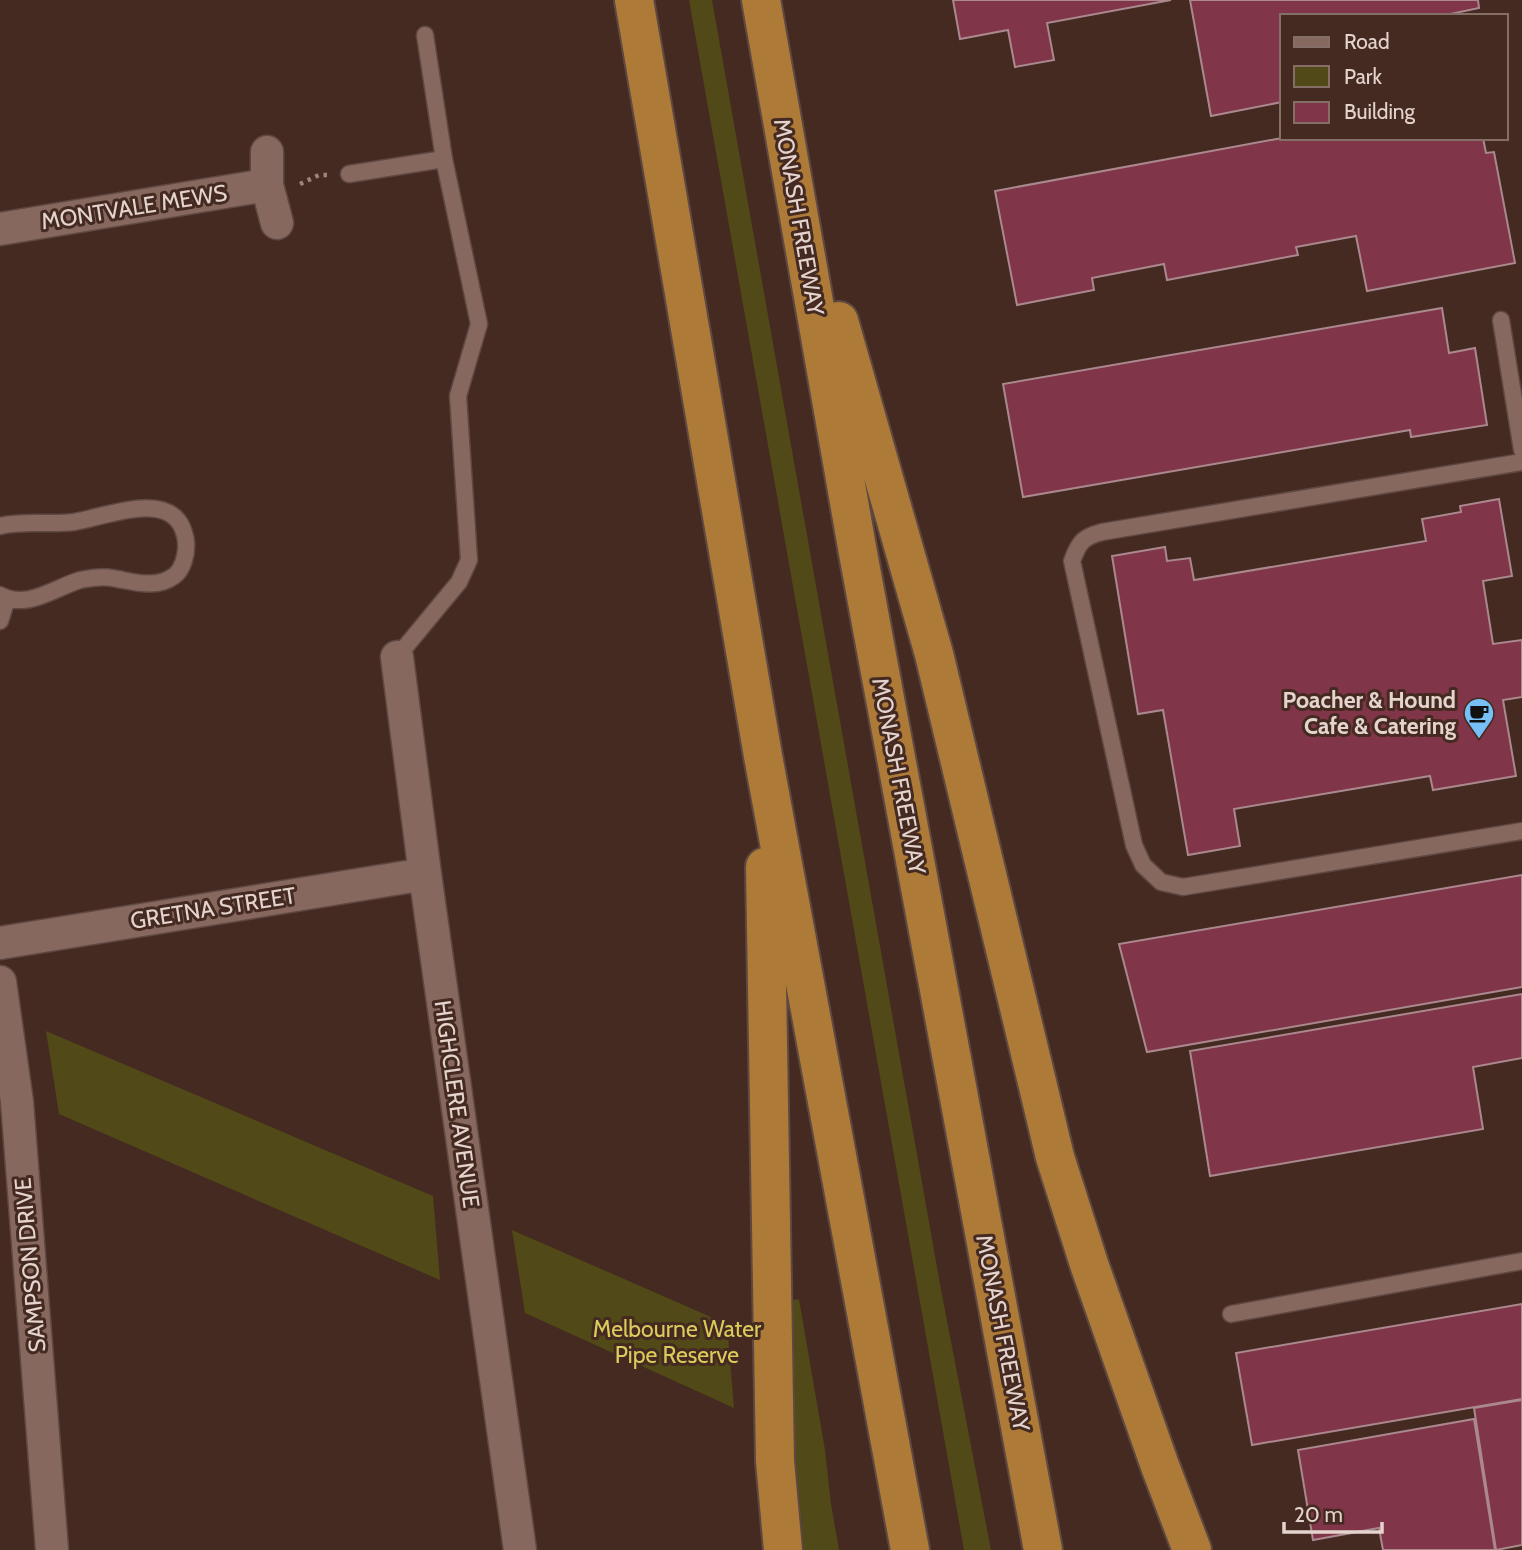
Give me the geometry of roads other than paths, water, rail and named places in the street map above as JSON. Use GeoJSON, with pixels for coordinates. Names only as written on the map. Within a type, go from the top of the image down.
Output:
{"type":"FeatureCollection","features":[{"type":"Feature","properties":{"kind":"highway"},"geometry":{"type":"LineString","coordinates":[[634,0],[763,756],[909,1550]]}},
{"type":"Feature","properties":{"kind":"highway","name":"MONASH FREEWAY"},"geometry":{"type":"LineString","coordinates":[[761,0],[860,567],[1043,1550]]}},
{"type":"Feature","properties":{"kind":"highway"},"geometry":{"type":"LineString","coordinates":[[783,127],[934,654],[1055,1157],[1088,1264],[1192,1550]]}},
{"type":"Feature","properties":{"kind":"highway"},"geometry":{"type":"LineString","coordinates":[[763,756],[775,1447],[783,1550]]}},
{"type":"Feature","properties":{"kind":"street"},"geometry":{"type":"LineString","coordinates":[[267,152],[267,185],[277,223]]}},
{"type":"Feature","properties":{"kind":"street","name":"MONTVALE MEWS"},"geometry":{"type":"LineString","coordinates":[[0,229],[267,185]]}},
{"type":"Feature","properties":{"kind":"street","name":"HIGHCLERE AVENUE"},"geometry":{"type":"LineString","coordinates":[[397,657],[520,1550]]}},
{"type":"Feature","properties":{"kind":"street","name":"GRETNA STREET"},"geometry":{"type":"LineString","coordinates":[[0,943],[425,874]]}},
{"type":"Feature","properties":{"kind":"street","name":"SAMPSON DRIVE"},"geometry":{"type":"LineString","coordinates":[[0,982],[17,1102],[52,1550]]}},
{"type":"Feature","properties":{"kind":"lane"},"geometry":{"type":"LineString","coordinates":[[397,657],[459,582],[469,560],[458,396],[480,324],[444,159],[425,35]]}},
{"type":"Feature","properties":{"kind":"lane"},"geometry":{"type":"LineString","coordinates":[[349,174],[444,159]]}},
{"type":"Feature","properties":{"kind":"lane"},"geometry":{"type":"LineString","coordinates":[[1501,320],[1522,450]]}},
{"type":"Feature","properties":{"kind":"lane"},"geometry":{"type":"LineString","coordinates":[[1522,462],[1102,532],[1087,536],[1077,546],[1072,561],[1135,845],[1143,865],[1161,882],[1183,887],[1522,831]]}},
{"type":"Feature","properties":{"kind":"lane"},"geometry":{"type":"LineString","coordinates":[[0,526],[74,522],[153,508],[164,510],[176,517],[187,540],[181,567],[174,576],[161,582],[148,584],[97,578],[82,580],[21,601],[4,597],[0,621]]}},
{"type":"Feature","properties":{"kind":"lane"},"geometry":{"type":"LineString","coordinates":[[1231,1314],[1522,1261]]}},
{"type":"Feature","properties":{"kind":"place","name":"Poacher & Hound Cafe & Catering"},"geometry":{"type":"Point","coordinates":[1479,740]}},
{"type":"Feature","properties":{"kind":"park label","name":"Melbourne Water Pipe Reserve"},"geometry":{"type":"Point","coordinates":[677,1342]}}]}
